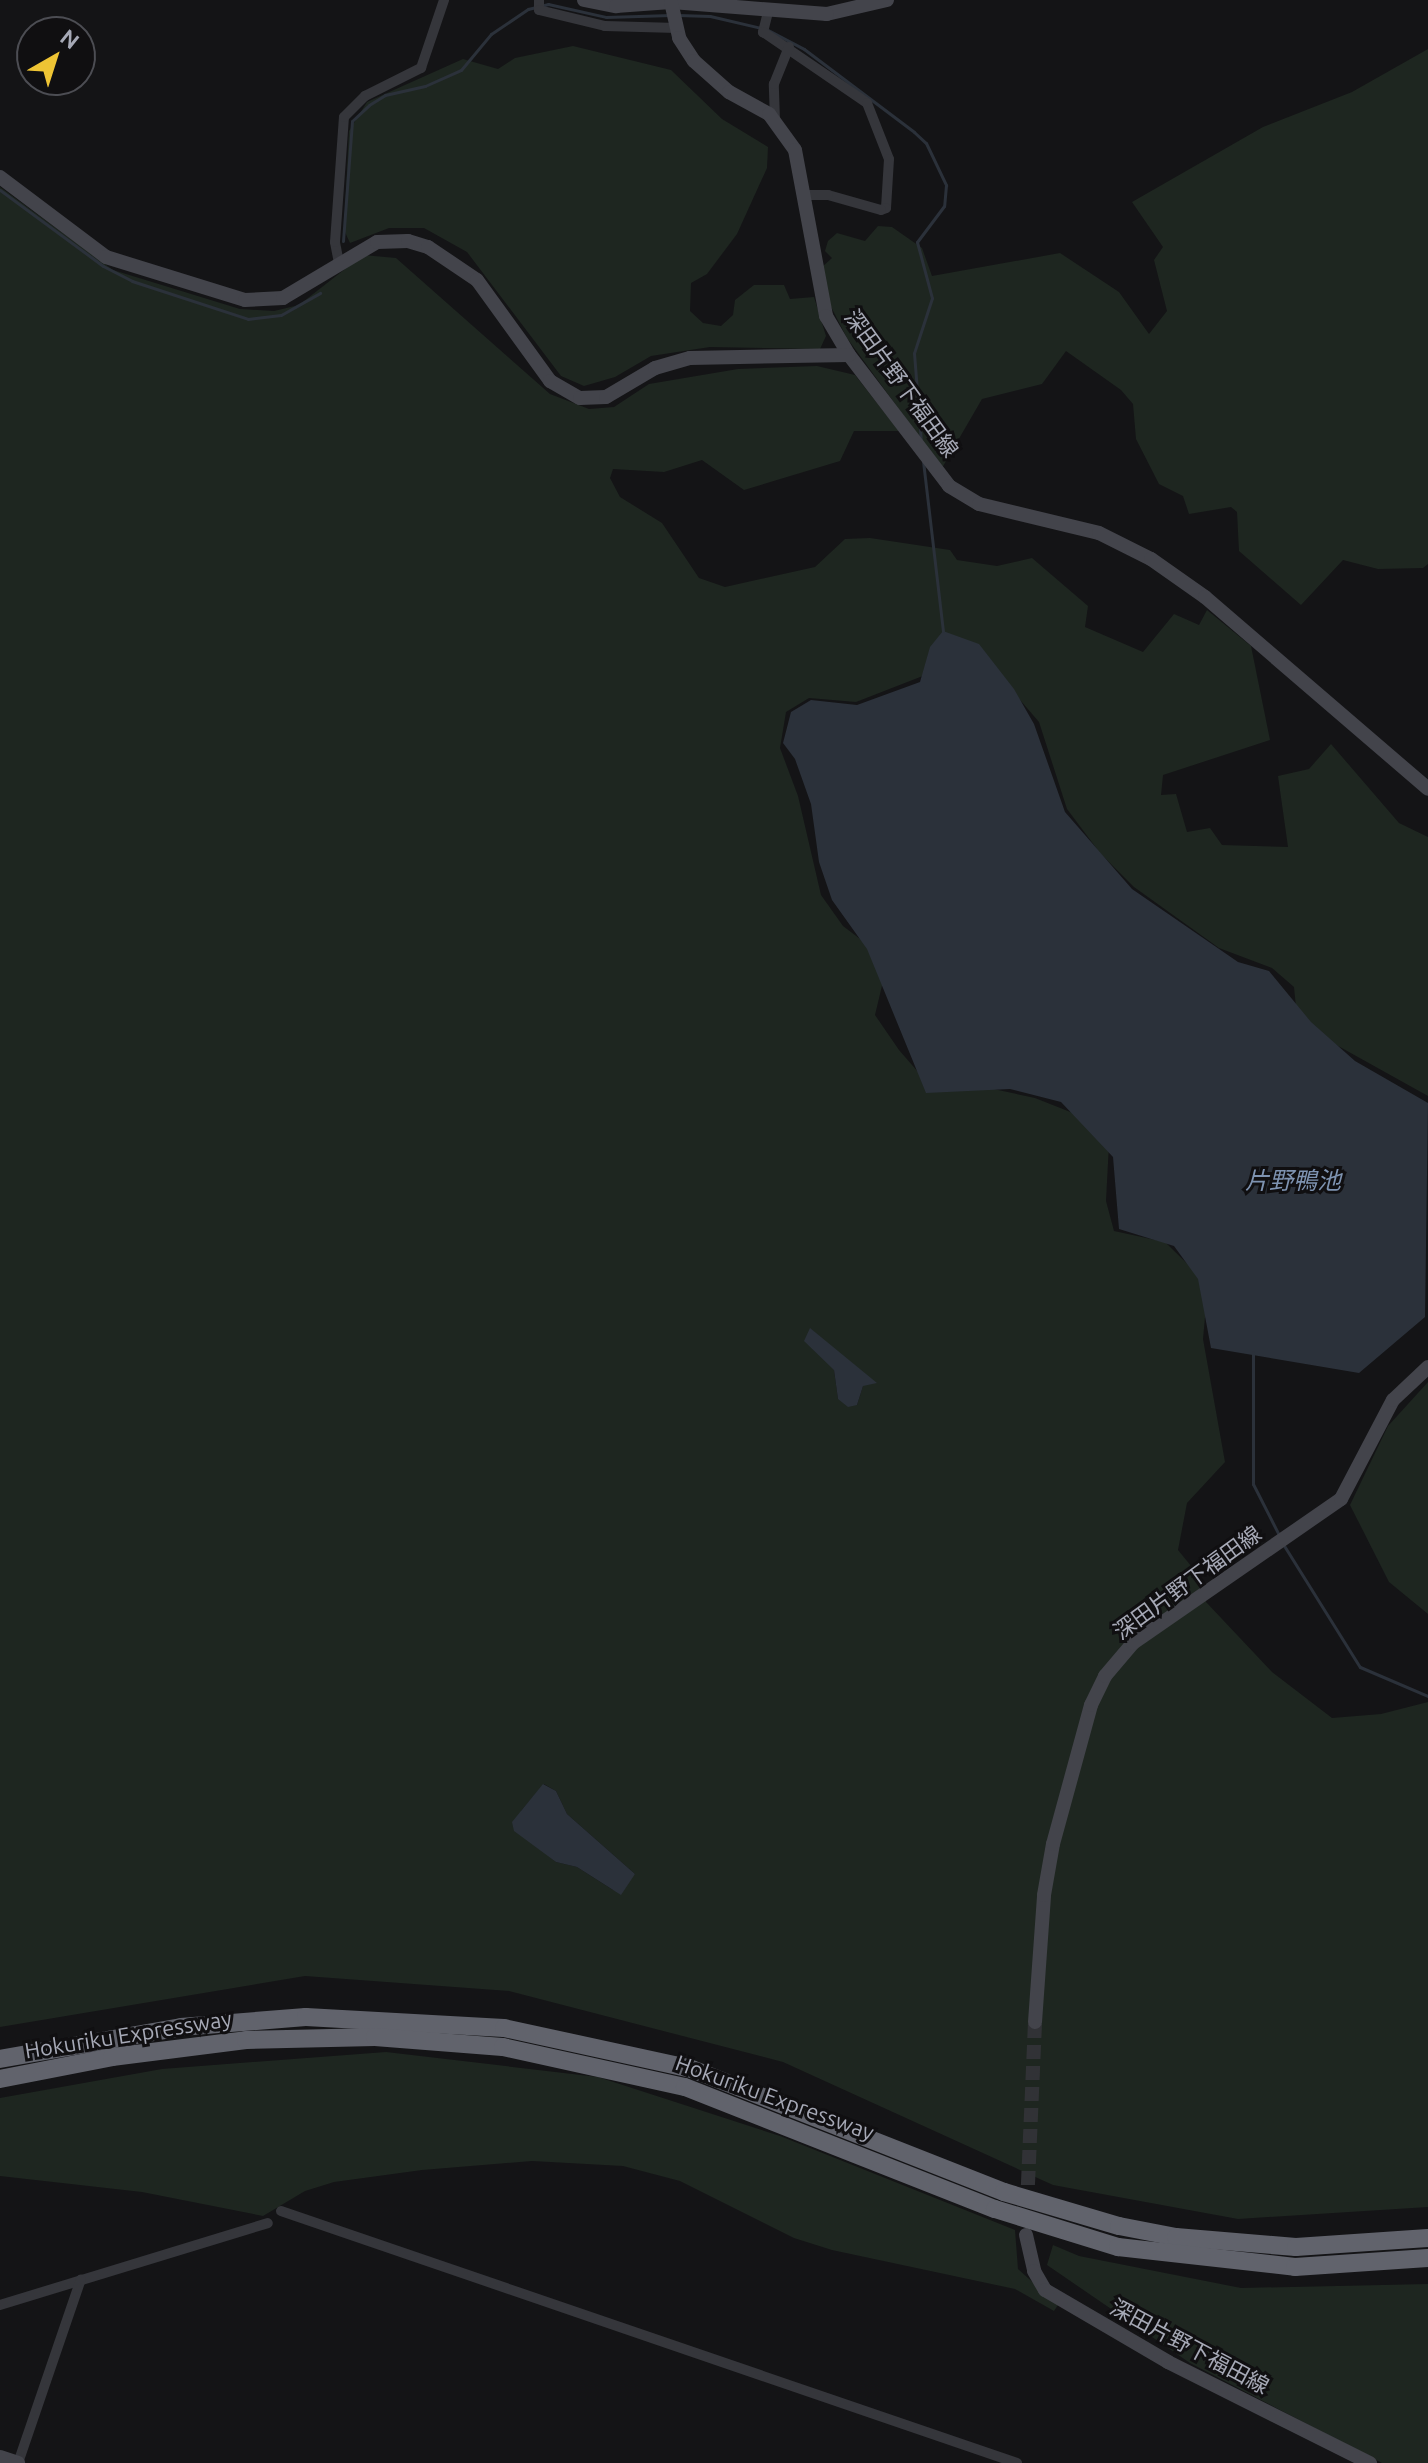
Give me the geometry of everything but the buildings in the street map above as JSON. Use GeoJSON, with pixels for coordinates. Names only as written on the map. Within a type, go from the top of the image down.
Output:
{"type":"FeatureCollection","features":[{"type":"Feature","properties":{"kind":"highway","name":"Hokuriku Expressway"},"geometry":{"type":"LineString","coordinates":[[0,2059],[181,2027],[306,2017],[504,2028],[692,2069],[1004,2192],[1119,2226],[1220,2243],[1296,2247],[1428,2238]]}},
{"type":"Feature","properties":{"kind":"highway","name":"Hokuriku Expressway"},"geometry":{"type":"LineString","coordinates":[[0,2079],[112,2057],[246,2040],[375,2037],[503,2047],[685,2087],[995,2209],[1118,2247],[1295,2267],[1428,2258]]}},
{"type":"Feature","properties":{"kind":"main road"},"geometry":{"type":"LineString","coordinates":[[584,0],[616,6],[698,0],[768,12],[789,6],[827,14],[887,0]]}},
{"type":"Feature","properties":{"kind":"main road","name":"深田片野下福田線"},"geometry":{"type":"LineString","coordinates":[[671,2],[686,51],[705,72],[775,120],[795,150],[826,316],[849,355],[949,486],[979,504],[1099,533],[1151,559],[1205,597],[1428,789]]}},
{"type":"Feature","properties":{"kind":"main road"},"geometry":{"type":"LineString","coordinates":[[0,177],[106,257],[245,300],[283,298],[377,242],[408,241],[443,255],[477,280],[550,381],[580,398],[606,397],[655,368],[690,358],[849,355]]}},
{"type":"Feature","properties":{"kind":"main road","name":"深田片野下福田線"},"geometry":{"type":"LineString","coordinates":[[1035,2022],[1042,1906],[1053,1844],[1091,1705],[1105,1676],[1133,1643],[1341,1499],[1393,1400],[1428,1367]]}},
{"type":"Feature","properties":{"kind":"main road","name":"深田片野下福田線"},"geometry":{"type":"LineString","coordinates":[[1026,2235],[1034,2271],[1045,2290],[1168,2362],[1370,2463]]}},
{"type":"Feature","properties":{"kind":"main road"},"geometry":{"type":"LineString","coordinates":[[0,2457],[18,2463]]}},
{"type":"Feature","properties":{"kind":"street"},"geometry":{"type":"LineString","coordinates":[[339,263],[335,242],[344,117],[381,86],[421,68],[444,0]]}},
{"type":"Feature","properties":{"kind":"street"},"geometry":{"type":"LineString","coordinates":[[539,0],[539,10],[605,26],[677,28]]}},
{"type":"Feature","properties":{"kind":"street"},"geometry":{"type":"LineString","coordinates":[[768,12],[763,32],[867,103],[889,159],[886,208],[873,212],[840,198],[805,195]]}},
{"type":"Feature","properties":{"kind":"street"},"geometry":{"type":"LineString","coordinates":[[775,120],[774,84],[789,47]]}},
{"type":"Feature","properties":{"kind":"street"},"geometry":{"type":"LineString","coordinates":[[281,2211],[1017,2463]]}},
{"type":"Feature","properties":{"kind":"street"},"geometry":{"type":"LineString","coordinates":[[0,2305],[268,2223]]}},
{"type":"Feature","properties":{"kind":"street"},"geometry":{"type":"LineString","coordinates":[[18,2463],[81,2279]]}},
{"type":"Feature","properties":{"kind":"shaded area"},"geometry":{"type":"Polygon","coordinates":[[[573,46],[671,70],[722,119],[768,147],[767,168],[737,234],[707,274],[691,283],[690,311],[703,323],[721,326],[733,315],[735,300],[754,285],[784,285],[790,299],[814,297],[826,336],[820,349],[710,347],[651,356],[615,377],[584,386],[561,376],[467,252],[424,228],[389,228],[350,243],[344,230],[349,131],[367,102],[463,59],[498,69],[515,58],[573,46]]]}},
{"type":"Feature","properties":{"kind":"shaded area"},"geometry":{"type":"Polygon","coordinates":[[[1428,49],[1428,564],[1423,568],[1378,569],[1343,560],[1301,605],[1239,551],[1237,512],[1231,507],[1189,514],[1183,496],[1159,484],[1136,439],[1133,404],[1121,390],[1066,351],[1042,384],[982,399],[942,468],[847,338],[826,297],[822,267],[832,258],[825,251],[828,241],[837,233],[865,241],[878,226],[892,227],[922,248],[932,276],[1060,253],[1119,292],[1149,334],[1167,311],[1154,260],[1163,247],[1132,202],[1263,127],[1352,92],[1428,49]]]}},
{"type":"Feature","properties":{"kind":"shaded area"},"geometry":{"type":"Polygon","coordinates":[[[0,187],[113,270],[240,309],[274,311],[299,305],[363,255],[396,258],[550,394],[589,409],[614,407],[649,384],[738,369],[817,366],[855,375],[899,431],[854,431],[840,461],[744,490],[702,460],[664,472],[613,469],[610,478],[620,497],[662,523],[699,578],[725,587],[815,567],[845,539],[870,538],[950,550],[957,560],[997,566],[1032,558],[1088,606],[1085,627],[1143,652],[1174,614],[1199,625],[1207,610],[1251,646],[1270,740],[1163,775],[1161,795],[1176,794],[1187,832],[1210,828],[1222,845],[1288,847],[1278,776],[1309,769],[1331,744],[1399,823],[1428,837],[1428,1096],[1322,1037],[1297,1017],[1294,987],[1272,968],[1219,948],[1134,887],[1100,853],[1067,809],[1039,722],[991,666],[933,672],[856,702],[809,698],[786,712],[780,748],[798,796],[821,895],[843,926],[876,951],[886,969],[875,1015],[899,1050],[919,1073],[1035,1098],[1088,1119],[1109,1144],[1106,1201],[1114,1231],[1165,1242],[1208,1284],[1203,1339],[1225,1462],[1187,1503],[1178,1550],[1205,1583],[1206,1602],[1272,1672],[1332,1718],[1381,1714],[1428,1702],[1428,2207],[1238,2219],[1053,2185],[783,2062],[509,1991],[305,1976],[0,2027],[0,187]],[[834,1370],[838,1399],[857,1405],[863,1386],[834,1370]],[[544,1784],[521,1811],[539,1848],[556,1862],[577,1867],[613,1890],[635,1874],[567,1814],[556,1791],[544,1784]]]}},
{"type":"Feature","properties":{"kind":"shaded area"},"geometry":{"type":"Polygon","coordinates":[[[1428,1382],[1428,1614],[1389,1582],[1350,1505],[1388,1426],[1428,1382]]]}},
{"type":"Feature","properties":{"kind":"shaded area"},"geometry":{"type":"Polygon","coordinates":[[[386,2052],[598,2077],[780,2136],[1015,2230],[1018,2269],[1058,2305],[1054,2311],[1015,2289],[832,2250],[794,2238],[680,2181],[623,2166],[532,2161],[422,2170],[334,2182],[305,2191],[263,2216],[142,2192],[0,2176],[0,2098],[162,2069],[386,2052]]]}},
{"type":"Feature","properties":{"kind":"shaded area"},"geometry":{"type":"Polygon","coordinates":[[[1053,2245],[1079,2256],[1241,2288],[1428,2284],[1428,2463],[1382,2463],[1190,2363],[1047,2265],[1053,2245]]]}},
{"type":"Feature","properties":{"kind":"water","name":"片野鴨池"},"geometry":{"type":"Polygon","coordinates":[[[943,631],[979,644],[1014,689],[1034,724],[1065,812],[1132,889],[1238,962],[1269,971],[1311,1022],[1355,1061],[1428,1103],[1425,1317],[1359,1373],[1211,1348],[1198,1279],[1174,1246],[1119,1229],[1113,1157],[1061,1102],[1010,1089],[926,1093],[867,949],[832,900],[819,862],[811,804],[795,759],[783,743],[791,712],[811,700],[857,705],[920,682],[930,647],[943,631]]]}},
{"type":"Feature","properties":{"kind":"water"},"geometry":{"type":"Polygon","coordinates":[[[810,1328],[877,1383],[863,1386],[857,1405],[848,1407],[838,1399],[834,1370],[804,1341],[810,1328]]]}},
{"type":"Feature","properties":{"kind":"water"},"geometry":{"type":"Polygon","coordinates":[[[543,1784],[556,1791],[567,1814],[635,1874],[621,1895],[577,1867],[556,1862],[514,1831],[512,1822],[543,1784]]]}},
{"type":"Feature","properties":{"kind":"waterway"},"geometry":{"type":"LineString","coordinates":[[343,241],[352,121],[369,105],[385,95],[425,86],[461,70],[491,34],[528,9],[548,4],[606,17],[671,15]]}},
{"type":"Feature","properties":{"kind":"waterway"},"geometry":{"type":"LineString","coordinates":[[678,15],[710,16],[761,28]]}},
{"type":"Feature","properties":{"kind":"waterway"},"geometry":{"type":"LineString","coordinates":[[768,30],[804,49],[914,132],[926,143],[946,185],[944,206],[917,242],[932,298],[914,353],[921,441]]}},
{"type":"Feature","properties":{"kind":"waterway"},"geometry":{"type":"LineString","coordinates":[[0,190],[103,266],[132,281],[248,319],[281,315],[320,293]]}},
{"type":"Feature","properties":{"kind":"waterway"},"geometry":{"type":"LineString","coordinates":[[923,461],[943,631]]}},
{"type":"Feature","properties":{"kind":"waterway"},"geometry":{"type":"LineString","coordinates":[[1253,1352],[1253,1484],[1280,1537]]}},
{"type":"Feature","properties":{"kind":"waterway"},"geometry":{"type":"LineString","coordinates":[[1283,1544],[1360,1667],[1428,1696]]}},
{"type":"Feature","properties":{"kind":"tunnel"},"geometry":{"type":"LineString","coordinates":[[1027,2206],[1035,2022]]}}]}
